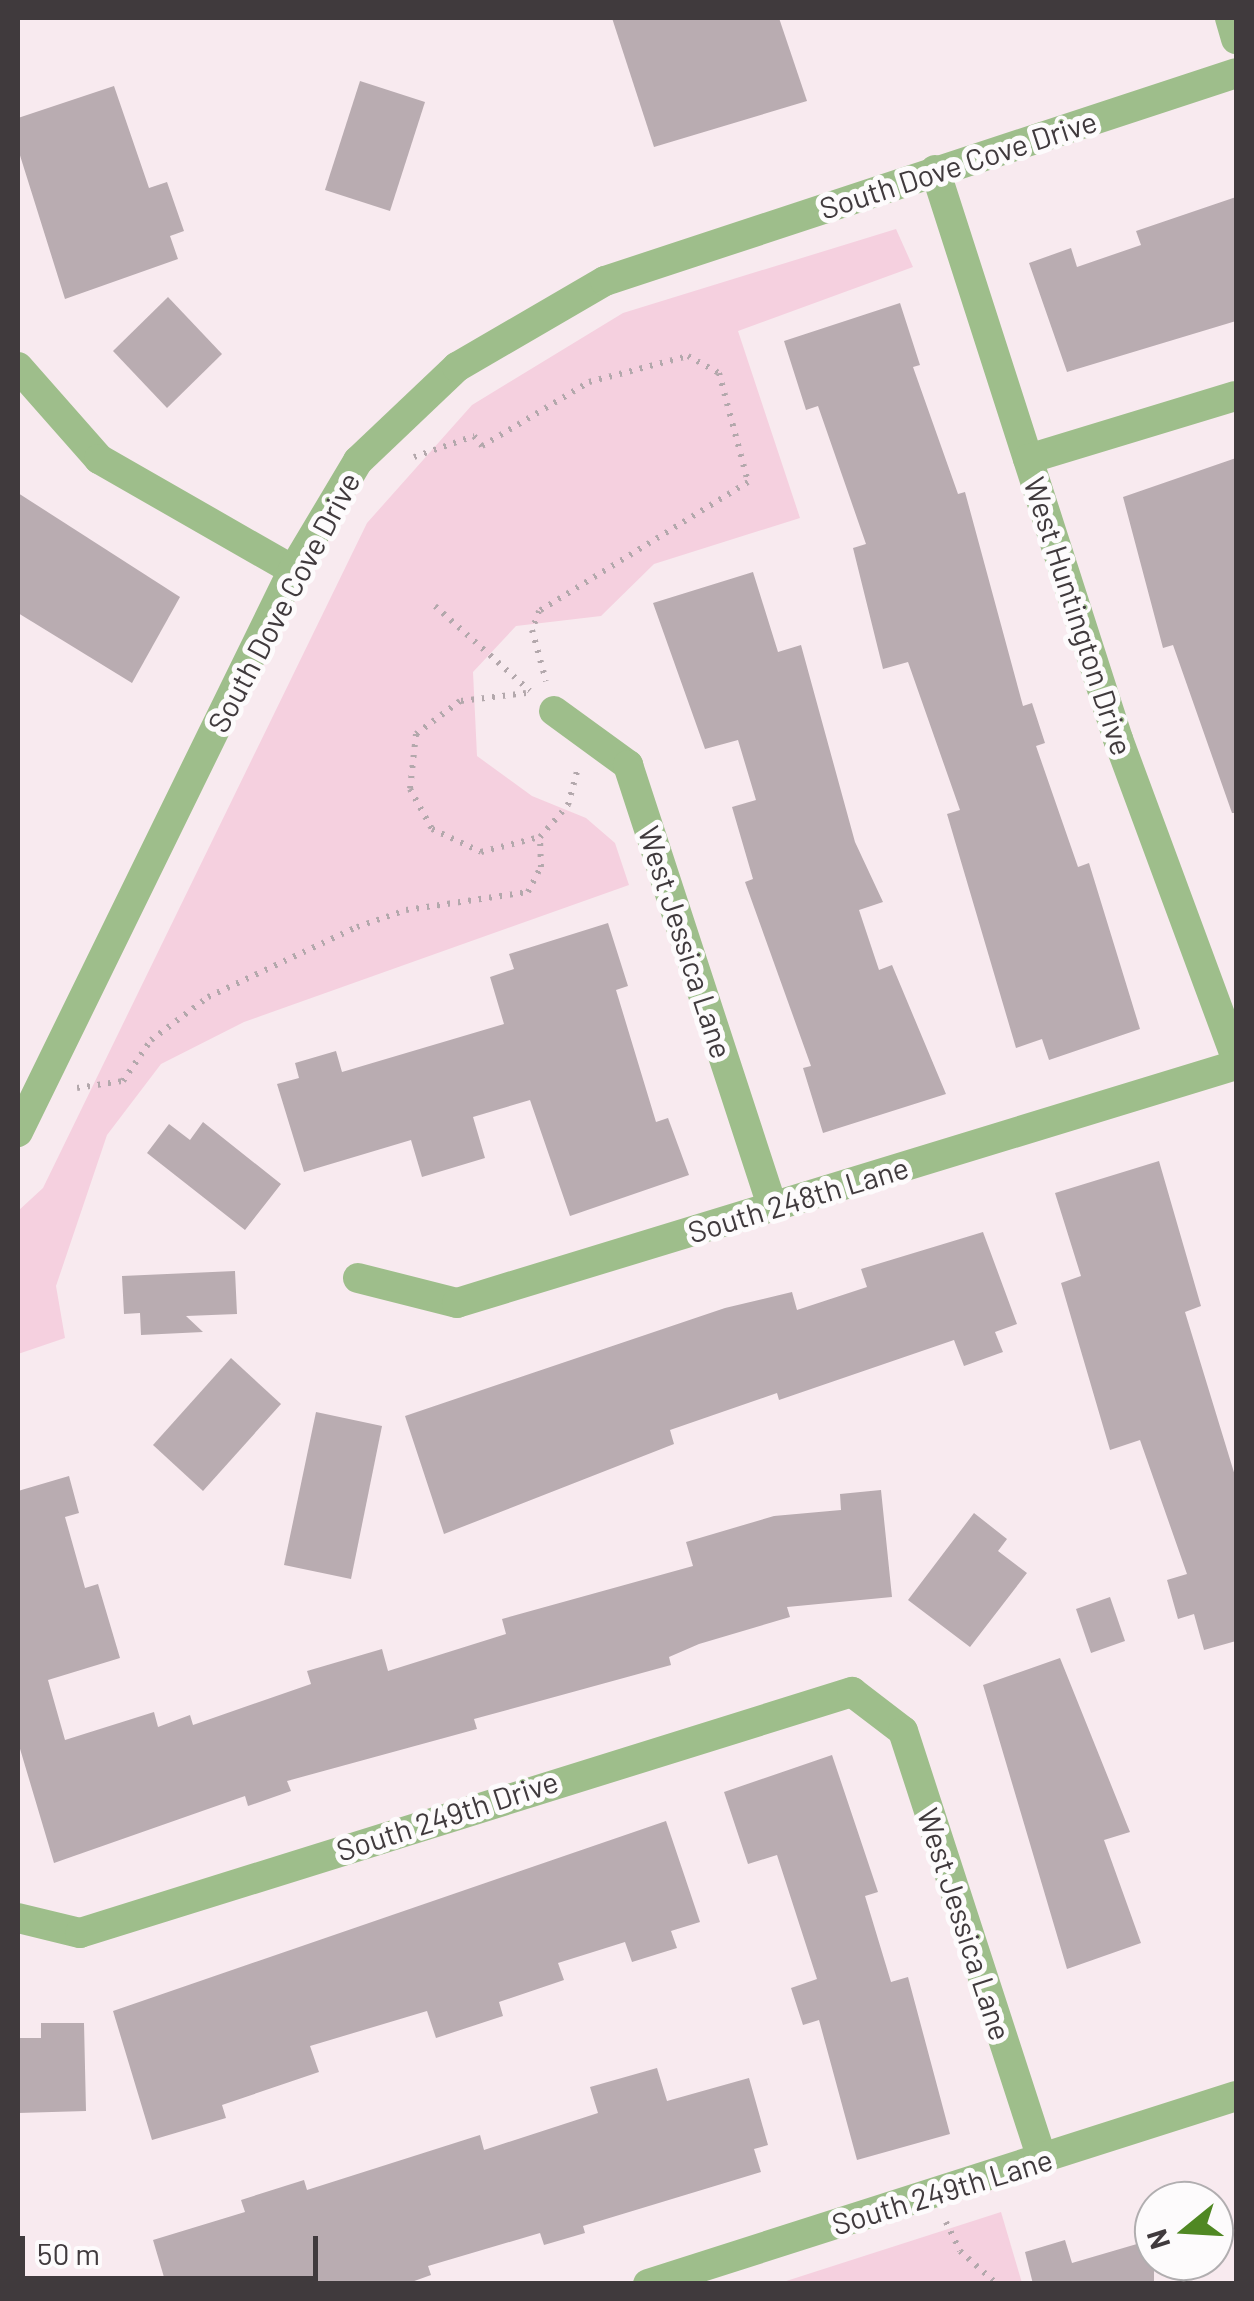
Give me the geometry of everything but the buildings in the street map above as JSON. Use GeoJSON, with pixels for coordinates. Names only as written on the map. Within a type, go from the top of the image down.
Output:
{"type":"FeatureCollection","features":[{"type":"Feature","properties":{"kind":"street"},"geometry":{"type":"LineString","coordinates":[[1230,18],[1236,38]]}},
{"type":"Feature","properties":{"kind":"street","name":"South Dove Cove Drive"},"geometry":{"type":"LineString","coordinates":[[18,1132],[293,570],[358,461],[457,367],[548,307],[935,170],[1236,72]]}},
{"type":"Feature","properties":{"kind":"street","name":"West Huntington Drive"},"geometry":{"type":"LineString","coordinates":[[935,170],[1118,739],[1236,1061]]}},
{"type":"Feature","properties":{"kind":"street"},"geometry":{"type":"LineString","coordinates":[[18,366],[98,459],[293,570]]}},
{"type":"Feature","properties":{"kind":"street"},"geometry":{"type":"LineString","coordinates":[[1028,459],[1236,396]]}},
{"type":"Feature","properties":{"kind":"street","name":"West Jessica Lane"},"geometry":{"type":"LineString","coordinates":[[543,702],[628,765],[772,1206]]}},
{"type":"Feature","properties":{"kind":"street","name":"South 248th Lane"},"geometry":{"type":"LineString","coordinates":[[358,1278],[457,1303],[1236,1061]]}},
{"type":"Feature","properties":{"kind":"street","name":"South 249th Drive"},"geometry":{"type":"LineString","coordinates":[[20,1921],[80,1933],[834,1691],[870,1700]]}},
{"type":"Feature","properties":{"kind":"street","name":"West Jessica Lane"},"geometry":{"type":"LineString","coordinates":[[870,1700],[902,1731],[1042,2160]]}},
{"type":"Feature","properties":{"kind":"street","name":"South 249th Lane"},"geometry":{"type":"LineString","coordinates":[[648,2284],[1236,2096]]}},
{"type":"Feature","properties":{"kind":"path"},"geometry":{"type":"LineString","coordinates":[[358,461],[438,455],[474,436],[482,446],[589,382],[688,356],[718,373],[748,482],[539,611],[532,630],[543,702]]}},
{"type":"Feature","properties":{"kind":"path"},"geometry":{"type":"LineString","coordinates":[[435,606],[543,702]]}},
{"type":"Feature","properties":{"kind":"path"},"geometry":{"type":"LineString","coordinates":[[543,702],[436,710],[416,734],[410,789],[432,829],[481,852],[540,837],[568,806],[587,735]]}},
{"type":"Feature","properties":{"kind":"path"},"geometry":{"type":"LineString","coordinates":[[42,1085],[106,1090],[123,1081],[151,1040],[208,997],[357,927],[406,910],[528,892],[541,867],[540,837]]}},
{"type":"Feature","properties":{"kind":"path"},"geometry":{"type":"LineString","coordinates":[[934,2193],[960,2251],[997,2284]]}},
{"type":"Feature","properties":{"kind":"shaded area"},"geometry":{"type":"Polygon","coordinates":[[[896,229],[913,267],[738,331],[800,518],[654,564],[601,616],[516,626],[473,672],[477,756],[532,796],[586,818],[615,843],[629,885],[244,1022],[161,1064],[107,1135],[56,1286],[65,1338],[18,1354],[18,1211],[43,1188],[367,523],[472,405],[623,313],[896,229]]]}},
{"type":"Feature","properties":{"kind":"shaded area"},"geometry":{"type":"Polygon","coordinates":[[[1001,2212],[1022,2283],[780,2283],[1001,2212]]]}}]}
